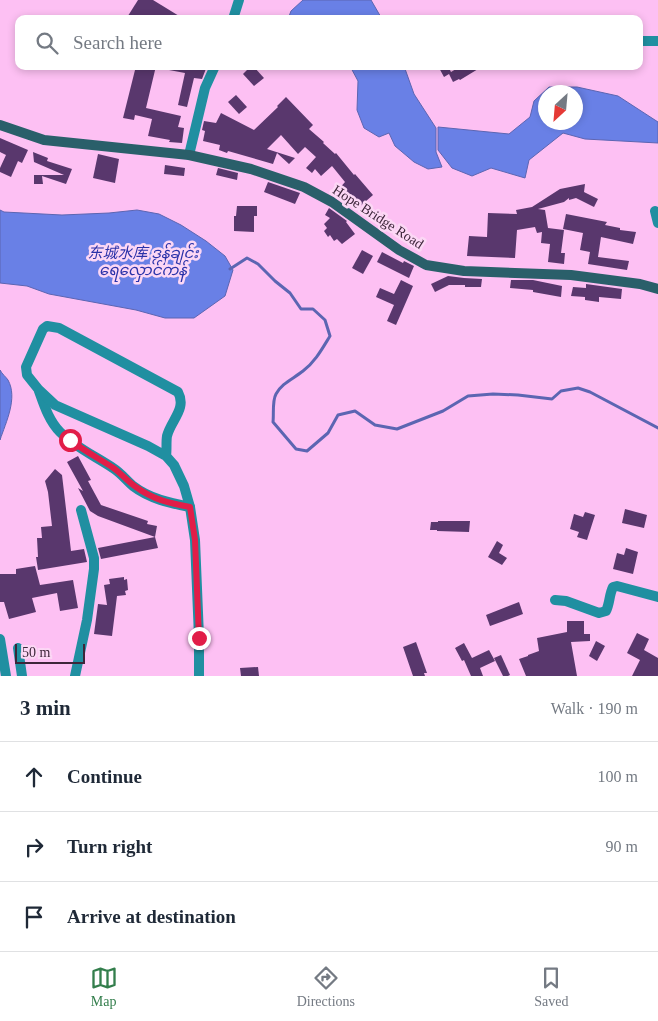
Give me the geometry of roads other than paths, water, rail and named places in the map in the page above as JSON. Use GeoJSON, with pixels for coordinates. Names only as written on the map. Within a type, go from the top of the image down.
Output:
{"type":"FeatureCollection","features":[{"type":"Feature","properties":{"kind":"main road","name":"Hope Bridge Road"},"geometry":{"type":"LineString","coordinates":[[0,125],[44,140],[189,155],[251,169],[304,188],[332,202],[399,250],[426,265],[464,271],[571,275],[640,284],[658,290]]}},
{"type":"Feature","properties":{"kind":"street"},"geometry":{"type":"LineString","coordinates":[[234,15],[239,0]]}},
{"type":"Feature","properties":{"kind":"street"},"geometry":{"type":"LineString","coordinates":[[643,41],[658,41]]}},
{"type":"Feature","properties":{"kind":"street"},"geometry":{"type":"LineString","coordinates":[[189,155],[205,88],[213,70]]}},
{"type":"Feature","properties":{"kind":"street"},"geometry":{"type":"LineString","coordinates":[[655,211],[658,223]]}},
{"type":"Feature","properties":{"kind":"street"},"geometry":{"type":"LineString","coordinates":[[166,456],[167,437],[181,406],[181,398],[178,392],[59,328],[47,326],[43,329],[26,367],[27,375],[39,390],[55,405],[166,456],[174,465],[184,486],[190,507],[195,540],[199,676]]}},
{"type":"Feature","properties":{"kind":"street"},"geometry":{"type":"LineString","coordinates":[[39,390],[49,417],[59,431],[150,496],[162,501],[190,507]]}},
{"type":"Feature","properties":{"kind":"street"},"geometry":{"type":"LineString","coordinates":[[75,676],[94,569],[94,558],[81,510]]}},
{"type":"Feature","properties":{"kind":"street"},"geometry":{"type":"LineString","coordinates":[[555,600],[566,601],[599,612],[606,611],[609,606],[613,587],[617,586],[658,597]]}},
{"type":"Feature","properties":{"kind":"street"},"geometry":{"type":"LineString","coordinates":[[0,639],[6,676]]}},
{"type":"Feature","properties":{"kind":"street"},"geometry":{"type":"LineString","coordinates":[[18,648],[22,676]]}},
{"type":"Feature","properties":{"kind":"water"},"geometry":{"type":"Polygon","coordinates":[[[303,0],[371,0],[380,15],[290,15],[291,11],[303,0]]]}},
{"type":"Feature","properties":{"kind":"water"},"geometry":{"type":"Polygon","coordinates":[[[352,70],[405,70],[414,94],[436,128],[436,152],[442,167],[428,169],[414,162],[395,146],[389,133],[379,137],[364,128],[357,110],[358,81],[352,70]]]}},
{"type":"Feature","properties":{"kind":"water"},"geometry":{"type":"Polygon","coordinates":[[[583,88],[618,96],[658,122],[658,143],[585,139],[563,133],[529,160],[525,178],[491,168],[472,176],[452,168],[438,150],[438,127],[509,134],[530,117],[534,101],[538,97],[538,130],[583,130],[583,88]]]}},
{"type":"Feature","properties":{"kind":"water","name":"东城水库 ဒွန်ချင်း ရေလှောင်ကန်"},"geometry":{"type":"Polygon","coordinates":[[[0,210],[4,212],[62,215],[137,210],[159,214],[181,225],[225,256],[233,270],[225,296],[194,318],[165,318],[136,310],[49,294],[27,286],[0,283],[0,210]]]}},
{"type":"Feature","properties":{"kind":"water"},"geometry":{"type":"Polygon","coordinates":[[[0,370],[8,380],[12,394],[8,418],[0,440],[0,370]]]}},
{"type":"Feature","properties":{"kind":"waterway"},"geometry":{"type":"LineString","coordinates":[[230,269],[247,258],[258,264],[290,293],[301,309],[313,309],[325,320],[330,336],[315,359],[281,387],[274,400],[273,422],[296,449],[307,451],[328,433],[338,415],[355,411],[375,425],[397,429],[443,411],[468,396],[493,394],[552,399],[561,391],[578,388],[590,392],[658,428]]}}]}
